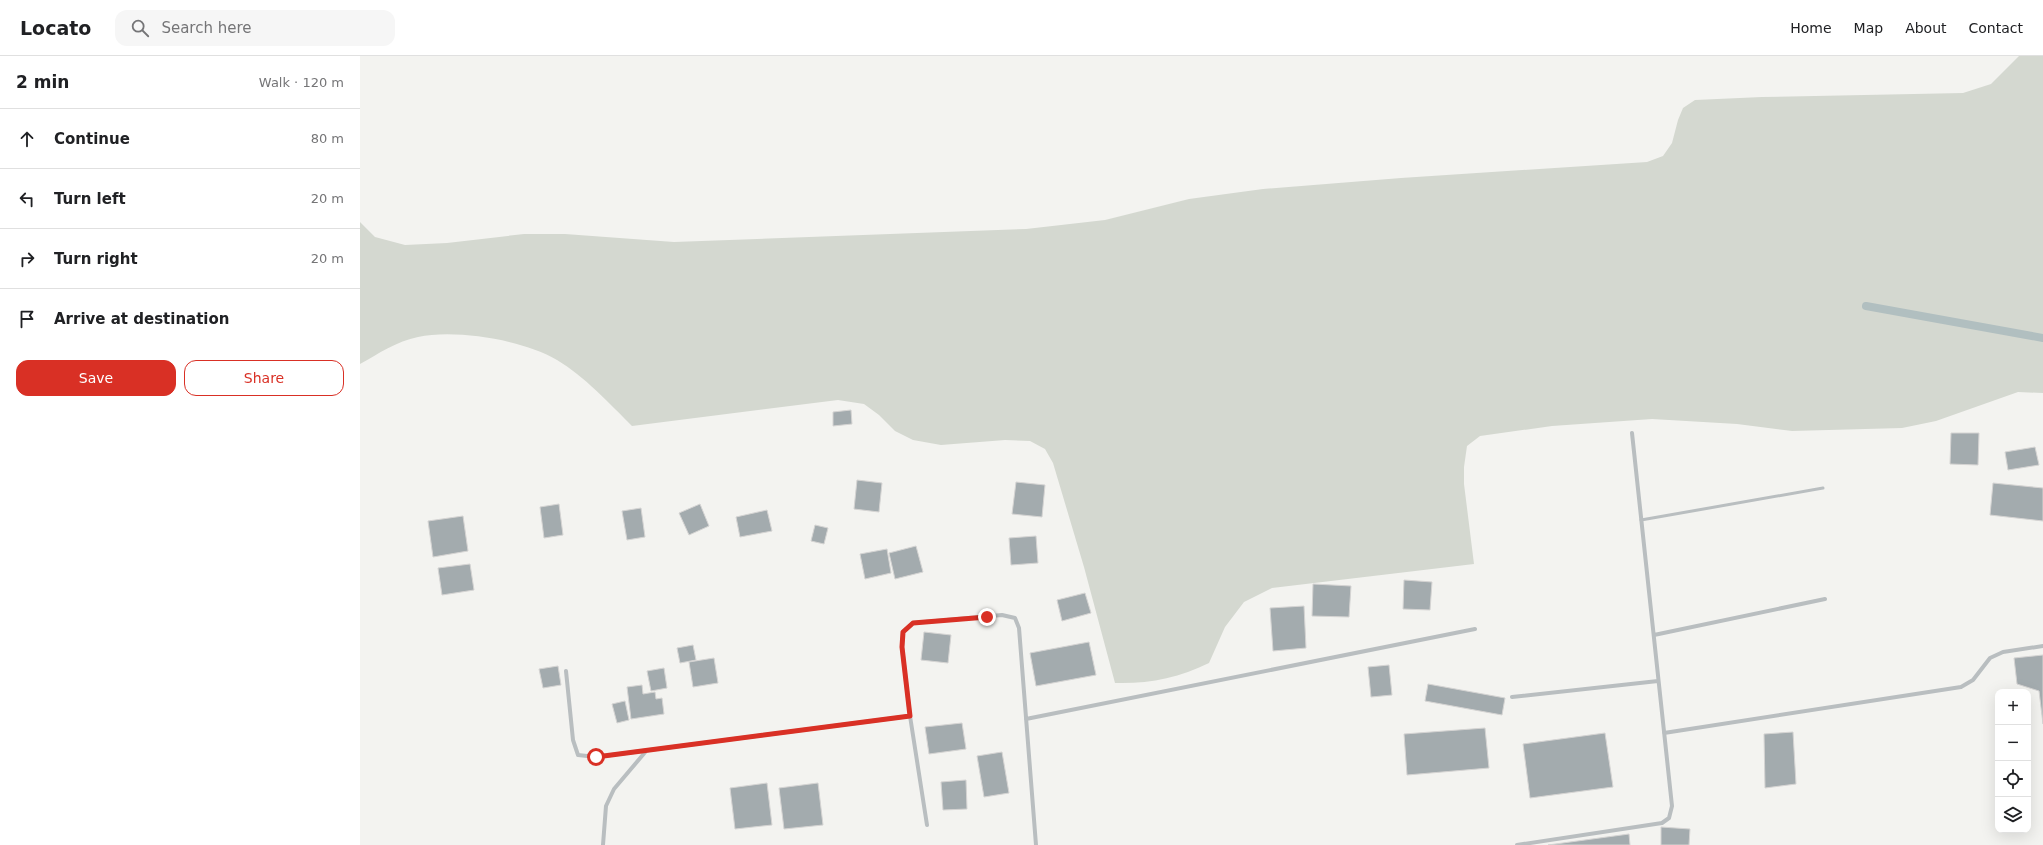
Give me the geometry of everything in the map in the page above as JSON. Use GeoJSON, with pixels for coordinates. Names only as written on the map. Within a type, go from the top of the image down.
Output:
{"type":"FeatureCollection","features":[{"type":"Feature","properties":{"kind":"street"},"geometry":{"type":"LineString","coordinates":[[1518,845],[1662,824],[1669,818],[1672,806],[1632,433]]}},
{"type":"Feature","properties":{"kind":"street"},"geometry":{"type":"LineString","coordinates":[[1654,635],[1825,600]]}},
{"type":"Feature","properties":{"kind":"street"},"geometry":{"type":"LineString","coordinates":[[927,825],[910,716],[902,647],[903,632],[913,623],[1002,615],[1015,618],[1018,628],[1036,845]]}},
{"type":"Feature","properties":{"kind":"street"},"geometry":{"type":"LineString","coordinates":[[1026,718],[1475,628]]}},
{"type":"Feature","properties":{"kind":"street"},"geometry":{"type":"LineString","coordinates":[[1664,734],[1961,687],[1973,680],[1979,669],[1990,658],[2003,652],[2043,646]]}},
{"type":"Feature","properties":{"kind":"street"},"geometry":{"type":"LineString","coordinates":[[566,671],[573,740],[578,756],[596,757],[910,716]]}},
{"type":"Feature","properties":{"kind":"street"},"geometry":{"type":"LineString","coordinates":[[1512,697],[1658,681]]}},
{"type":"Feature","properties":{"kind":"street"},"geometry":{"type":"LineString","coordinates":[[603,845],[606,806],[614,789],[647,750]]}},
{"type":"Feature","properties":{"kind":"lane"},"geometry":{"type":"LineString","coordinates":[[1641,520],[1823,488]]}},
{"type":"Feature","properties":{"kind":"shaded area"},"geometry":{"type":"Polygon","coordinates":[[[2019,56],[2043,56],[2043,393],[2018,392],[1936,421],[1902,428],[1792,431],[1737,424],[1652,419],[1552,426],[1480,436],[1467,446],[1464,467],[1464,484],[1474,564],[1272,588],[1244,602],[1225,627],[1209,663],[1186,673],[1163,679],[1115,683],[1084,567],[1053,463],[1045,449],[1030,441],[1005,440],[941,445],[913,440],[895,431],[879,415],[864,404],[838,400],[632,426],[587,382],[557,360],[526,347],[470,335],[433,335],[410,339],[388,348],[360,364],[360,222],[375,237],[405,245],[447,243],[524,234],[565,234],[674,242],[1026,229],[1105,220],[1189,199],[1263,189],[1401,178],[1647,162],[1663,156],[1672,143],[1683,108],[1695,100],[1762,97],[1963,93],[1991,84],[2019,56]]]}},
{"type":"Feature","properties":{"kind":"building"},"geometry":{"type":"Polygon","coordinates":[[[851,410],[852,424],[833,426],[833,412],[851,410]]]}},
{"type":"Feature","properties":{"kind":"building"},"geometry":{"type":"Polygon","coordinates":[[[1951,433],[1979,433],[1978,465],[1950,464],[1951,433]]]}},
{"type":"Feature","properties":{"kind":"building"},"geometry":{"type":"Polygon","coordinates":[[[2035,447],[2039,465],[2008,470],[2005,452],[2035,447]]]}},
{"type":"Feature","properties":{"kind":"building"},"geometry":{"type":"Polygon","coordinates":[[[857,480],[882,483],[879,512],[854,509],[857,480]]]}},
{"type":"Feature","properties":{"kind":"building"},"geometry":{"type":"Polygon","coordinates":[[[1016,482],[1045,485],[1042,517],[1012,514],[1016,482]]]}},
{"type":"Feature","properties":{"kind":"building"},"geometry":{"type":"Polygon","coordinates":[[[1993,483],[2043,488],[2043,521],[1990,515],[1993,483]]]}},
{"type":"Feature","properties":{"kind":"building"},"geometry":{"type":"Polygon","coordinates":[[[559,504],[563,535],[544,538],[540,507],[559,504]]]}},
{"type":"Feature","properties":{"kind":"building"},"geometry":{"type":"Polygon","coordinates":[[[700,504],[709,526],[689,535],[679,513],[700,504]]]}},
{"type":"Feature","properties":{"kind":"building"},"geometry":{"type":"Polygon","coordinates":[[[641,508],[645,537],[627,540],[622,511],[641,508]]]}},
{"type":"Feature","properties":{"kind":"building"},"geometry":{"type":"Polygon","coordinates":[[[767,510],[772,531],[740,537],[736,517],[767,510]]]}},
{"type":"Feature","properties":{"kind":"building"},"geometry":{"type":"Polygon","coordinates":[[[463,516],[468,551],[433,557],[428,521],[463,516]]]}},
{"type":"Feature","properties":{"kind":"building"},"geometry":{"type":"Polygon","coordinates":[[[815,525],[828,528],[824,544],[811,541],[815,525]]]}},
{"type":"Feature","properties":{"kind":"building"},"geometry":{"type":"Polygon","coordinates":[[[1036,536],[1038,563],[1011,565],[1009,538],[1036,536]]]}},
{"type":"Feature","properties":{"kind":"building"},"geometry":{"type":"Polygon","coordinates":[[[916,546],[923,572],[895,579],[889,553],[916,546]]]}},
{"type":"Feature","properties":{"kind":"building"},"geometry":{"type":"Polygon","coordinates":[[[887,549],[891,573],[865,579],[860,554],[887,549]]]}},
{"type":"Feature","properties":{"kind":"building"},"geometry":{"type":"Polygon","coordinates":[[[470,564],[474,590],[442,595],[438,568],[470,564]]]}},
{"type":"Feature","properties":{"kind":"building"},"geometry":{"type":"Polygon","coordinates":[[[1404,580],[1432,582],[1430,610],[1403,609],[1404,580]]]}},
{"type":"Feature","properties":{"kind":"building"},"geometry":{"type":"Polygon","coordinates":[[[1313,584],[1351,586],[1349,617],[1312,616],[1313,584]]]}},
{"type":"Feature","properties":{"kind":"building"},"geometry":{"type":"Polygon","coordinates":[[[1085,593],[1091,613],[1062,621],[1057,600],[1085,593]]]}},
{"type":"Feature","properties":{"kind":"building"},"geometry":{"type":"Polygon","coordinates":[[[1304,606],[1306,648],[1273,651],[1270,608],[1304,606]]]}},
{"type":"Feature","properties":{"kind":"building"},"geometry":{"type":"Polygon","coordinates":[[[924,632],[951,635],[948,663],[921,660],[924,632]]]}},
{"type":"Feature","properties":{"kind":"building"},"geometry":{"type":"Polygon","coordinates":[[[1089,642],[1096,675],[1036,686],[1030,653],[1089,642]]]}},
{"type":"Feature","properties":{"kind":"building"},"geometry":{"type":"Polygon","coordinates":[[[693,645],[696,660],[680,663],[677,648],[693,645]]]}},
{"type":"Feature","properties":{"kind":"building"},"geometry":{"type":"Polygon","coordinates":[[[2043,655],[2043,724],[2039,691],[2017,684],[2014,658],[2043,655]]]}},
{"type":"Feature","properties":{"kind":"building"},"geometry":{"type":"Polygon","coordinates":[[[714,658],[718,683],[693,687],[689,662],[714,658]]]}},
{"type":"Feature","properties":{"kind":"building"},"geometry":{"type":"Polygon","coordinates":[[[1389,665],[1392,695],[1371,697],[1368,667],[1389,665]]]}},
{"type":"Feature","properties":{"kind":"building"},"geometry":{"type":"Polygon","coordinates":[[[558,666],[561,685],[543,688],[539,669],[558,666]]]}},
{"type":"Feature","properties":{"kind":"building"},"geometry":{"type":"Polygon","coordinates":[[[664,668],[667,688],[651,691],[647,671],[664,668]]]}},
{"type":"Feature","properties":{"kind":"building"},"geometry":{"type":"Polygon","coordinates":[[[1428,684],[1505,698],[1502,715],[1425,701],[1428,684]]]}},
{"type":"Feature","properties":{"kind":"building"},"geometry":{"type":"Polygon","coordinates":[[[642,685],[643,694],[655,692],[656,699],[662,698],[664,714],[631,719],[627,687],[642,685]]]}},
{"type":"Feature","properties":{"kind":"building"},"geometry":{"type":"Polygon","coordinates":[[[625,701],[629,720],[617,723],[612,704],[625,701]]]}},
{"type":"Feature","properties":{"kind":"building"},"geometry":{"type":"Polygon","coordinates":[[[962,723],[966,749],[929,754],[925,727],[962,723]]]}},
{"type":"Feature","properties":{"kind":"building"},"geometry":{"type":"Polygon","coordinates":[[[1485,728],[1489,768],[1407,775],[1404,734],[1485,728]]]}},
{"type":"Feature","properties":{"kind":"building"},"geometry":{"type":"Polygon","coordinates":[[[1793,732],[1796,784],[1765,788],[1764,734],[1793,732]]]}},
{"type":"Feature","properties":{"kind":"building"},"geometry":{"type":"Polygon","coordinates":[[[1605,733],[1613,787],[1530,798],[1523,744],[1605,733]]]}},
{"type":"Feature","properties":{"kind":"building"},"geometry":{"type":"Polygon","coordinates":[[[1002,752],[1009,793],[984,797],[977,756],[1002,752]]]}},
{"type":"Feature","properties":{"kind":"building"},"geometry":{"type":"Polygon","coordinates":[[[966,780],[967,809],[943,810],[941,782],[966,780]]]}},
{"type":"Feature","properties":{"kind":"building"},"geometry":{"type":"Polygon","coordinates":[[[767,783],[772,825],[735,829],[730,788],[767,783]]]}},
{"type":"Feature","properties":{"kind":"building"},"geometry":{"type":"Polygon","coordinates":[[[818,783],[823,825],[784,829],[779,788],[818,783]]]}},
{"type":"Feature","properties":{"kind":"building"},"geometry":{"type":"Polygon","coordinates":[[[1661,827],[1690,829],[1689,845],[1661,845],[1661,827]]]}},
{"type":"Feature","properties":{"kind":"building"},"geometry":{"type":"Polygon","coordinates":[[[1629,834],[1630,845],[1548,845],[1629,834]]]}},
{"type":"Feature","properties":{"kind":"waterway"},"geometry":{"type":"LineString","coordinates":[[1866,306],[2043,338]]}},
{"type":"Feature","properties":{"kind":"route"},"geometry":{"type":"LineString","coordinates":[[596,757],[910,716],[902,647],[903,632],[913,623],[987,617]]}}]}
